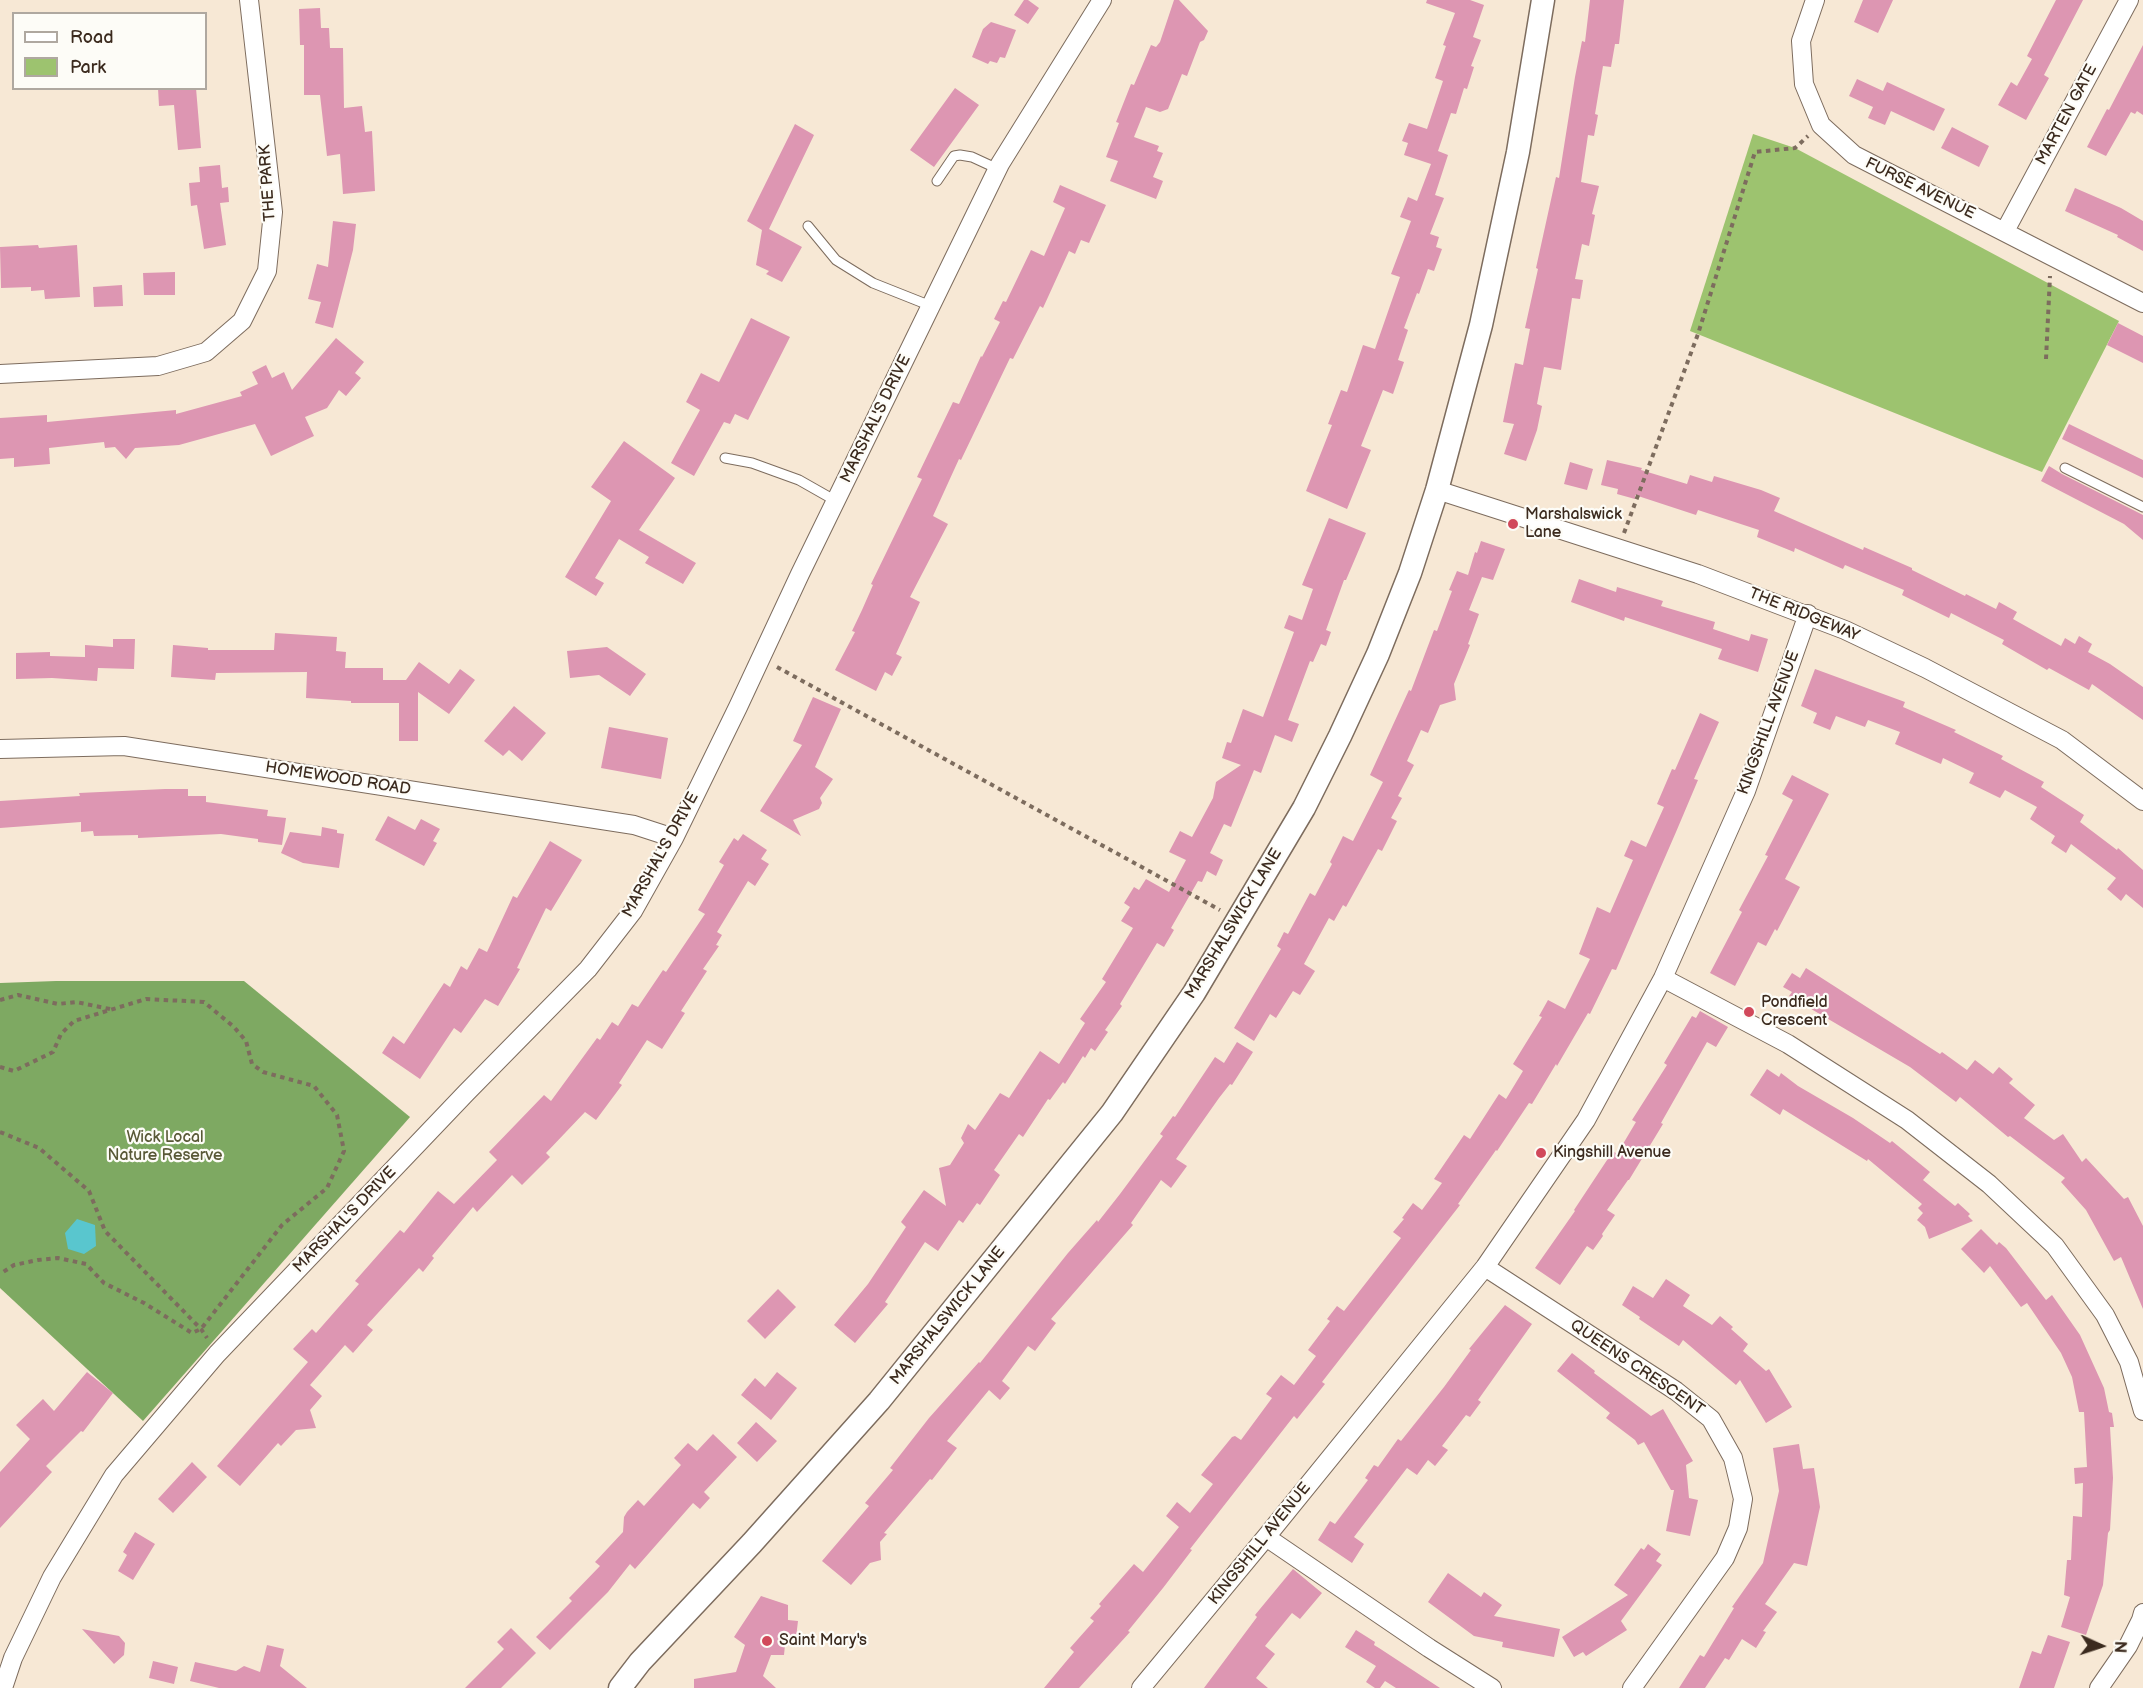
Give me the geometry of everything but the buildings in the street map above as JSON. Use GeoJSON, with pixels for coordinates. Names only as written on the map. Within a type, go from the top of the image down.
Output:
{"type":"FeatureCollection","features":[{"type":"Feature","properties":{"kind":"street","name":"THE PARK"},"geometry":{"type":"LineString","coordinates":[[0,374],[158,366],[206,352],[242,321],[267,271],[273,212],[249,0]]}},
{"type":"Feature","properties":{"kind":"street","name":"MARSHAL'S DRIVE"},"geometry":{"type":"LineString","coordinates":[[3,1688],[13,1658],[52,1577],[114,1475],[218,1354],[449,1111],[588,969],[633,911],[674,838],[998,169],[1102,0]]}},
{"type":"Feature","properties":{"kind":"street","name":"MARSHALSWICK LANE"},"geometry":{"type":"LineString","coordinates":[[620,1688],[640,1662],[752,1543],[879,1401],[1112,1113],[1194,993],[1304,808],[1378,654],[1410,573],[1437,490],[1468,377],[1491,279],[1518,152],[1542,0]]}},
{"type":"Feature","properties":{"kind":"street","name":"FURSE AVENUE"},"geometry":{"type":"LineString","coordinates":[[1815,0],[1801,41],[1804,84],[1821,125],[1854,156],[2143,303]]}},
{"type":"Feature","properties":{"kind":"street","name":"MARTEN GATE"},"geometry":{"type":"LineString","coordinates":[[2005,231],[2129,0]]}},
{"type":"Feature","properties":{"kind":"street","name":"THE RIDGEWAY"},"geometry":{"type":"LineString","coordinates":[[1437,490],[1698,574],[1808,614],[1925,668],[2062,740],[2143,801]]}},
{"type":"Feature","properties":{"kind":"street","name":"KINGSHILL AVENUE"},"geometry":{"type":"LineString","coordinates":[[1141,1688],[1485,1267],[1586,1120],[1663,978],[1746,791],[1808,614]]}},
{"type":"Feature","properties":{"kind":"street","name":"HOMEWOOD ROAD"},"geometry":{"type":"LineString","coordinates":[[0,749],[124,746],[634,825],[674,838]]}},
{"type":"Feature","properties":{"kind":"street"},"geometry":{"type":"LineString","coordinates":[[1663,978],[1788,1044],[1907,1120],[1989,1184],[2055,1246],[2105,1315],[2129,1362],[2143,1411]]}},
{"type":"Feature","properties":{"kind":"street","name":"QUEENS CRESCENT"},"geometry":{"type":"LineString","coordinates":[[1485,1267],[1676,1391],[1711,1419],[1734,1458],[1743,1499],[1737,1528],[1725,1558],[1632,1688]]}},
{"type":"Feature","properties":{"kind":"street"},"geometry":{"type":"LineString","coordinates":[[1266,1537],[1492,1688]]}},
{"type":"Feature","properties":{"kind":"street"},"geometry":{"type":"LineString","coordinates":[[2099,1688],[2127,1646],[2143,1613]]}},
{"type":"Feature","properties":{"kind":"lane"},"geometry":{"type":"LineString","coordinates":[[937,181],[954,156],[972,158],[998,169]]}},
{"type":"Feature","properties":{"kind":"lane"},"geometry":{"type":"LineString","coordinates":[[808,226],[836,260],[873,283],[931,306]]}},
{"type":"Feature","properties":{"kind":"lane"},"geometry":{"type":"LineString","coordinates":[[725,458],[752,463],[799,480],[836,501]]}},
{"type":"Feature","properties":{"kind":"lane"},"geometry":{"type":"LineString","coordinates":[[2065,468],[2143,507]]}},
{"type":"Feature","properties":{"kind":"path"},"geometry":{"type":"LineString","coordinates":[[1618,548],[1698,334],[1755,152],[1796,148],[1821,125]]}},
{"type":"Feature","properties":{"kind":"path"},"geometry":{"type":"LineString","coordinates":[[2046,359],[2050,276],[2056,257]]}},
{"type":"Feature","properties":{"kind":"path"},"geometry":{"type":"LineString","coordinates":[[760,658],[1239,920]]}},
{"type":"Feature","properties":{"kind":"path"},"geometry":{"type":"LineString","coordinates":[[0,1000],[18,995],[58,1004],[76,1002],[110,1009]]}},
{"type":"Feature","properties":{"kind":"path"},"geometry":{"type":"LineString","coordinates":[[0,1067],[14,1071],[53,1052],[61,1034],[74,1021],[110,1009],[146,999],[204,1002],[234,1027],[246,1041],[252,1064],[263,1072],[314,1086],[337,1115],[344,1151],[327,1188],[282,1224],[201,1329],[192,1333],[144,1303],[104,1283],[86,1264],[58,1258],[38,1260],[14,1265],[0,1274]]}},
{"type":"Feature","properties":{"kind":"path"},"geometry":{"type":"LineString","coordinates":[[0,1132],[39,1148],[89,1191],[105,1231],[201,1329]]}},
{"type":"Feature","properties":{"kind":"green space"},"geometry":{"type":"Polygon","coordinates":[[[1753,134],[1795,148],[2119,321],[2042,472],[1690,331],[1753,134]]]}},
{"type":"Feature","properties":{"kind":"green space","name":"Wick Local Nature Reserve"},"geometry":{"type":"Polygon","coordinates":[[[244,981],[410,1117],[143,1421],[0,1288],[0,983],[244,981]]]}},
{"type":"Feature","properties":{"kind":"water"},"geometry":{"type":"Polygon","coordinates":[[[77,1219],[95,1225],[96,1246],[84,1254],[68,1249],[65,1233],[77,1219]]]}},
{"type":"Feature","properties":{"kind":"place","name":"Marshalswick Lane"},"geometry":{"type":"Point","coordinates":[1513,524]}},
{"type":"Feature","properties":{"kind":"place","name":"Pondfield Crescent"},"geometry":{"type":"Point","coordinates":[1749,1012]}},
{"type":"Feature","properties":{"kind":"place","name":"Kingshill Avenue"},"geometry":{"type":"Point","coordinates":[1541,1153]}},
{"type":"Feature","properties":{"kind":"place","name":"Saint Mary's"},"geometry":{"type":"Point","coordinates":[767,1641]}}]}
